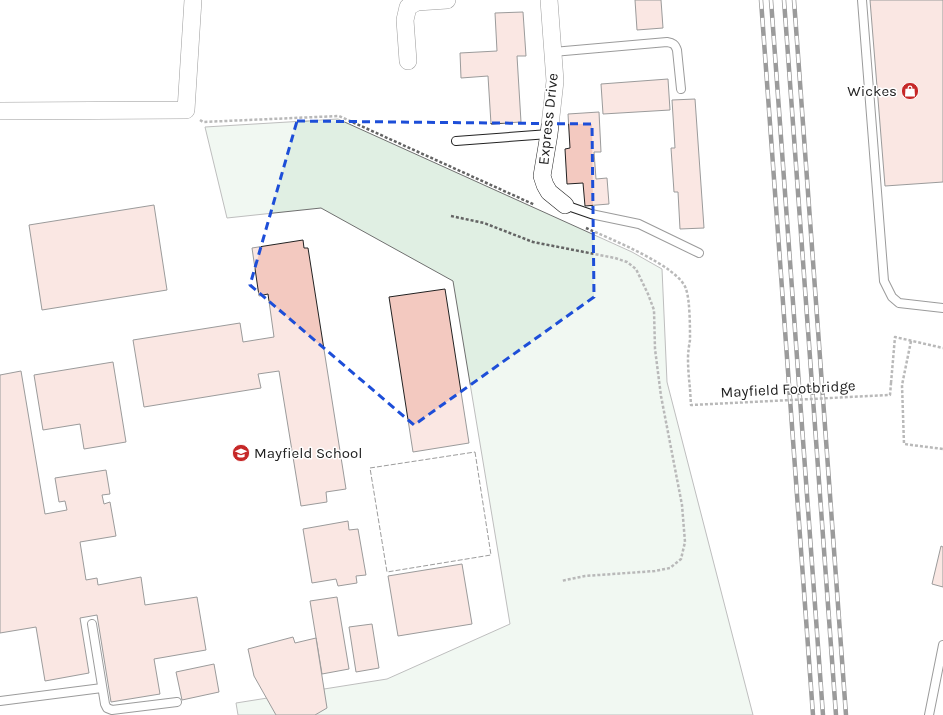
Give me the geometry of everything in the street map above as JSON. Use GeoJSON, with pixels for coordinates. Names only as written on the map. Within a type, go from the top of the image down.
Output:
{"type":"FeatureCollection","features":[{"type":"Feature","properties":{"kind":"street"},"geometry":{"type":"LineString","coordinates":[[0,111],[186,110],[193,0]]}},
{"type":"Feature","properties":{"kind":"street"},"geometry":{"type":"LineString","coordinates":[[408,61],[405,20],[408,7],[416,2],[447,0]]}},
{"type":"Feature","properties":{"kind":"street","name":"Express Drive"},"geometry":{"type":"LineString","coordinates":[[549,0],[555,81],[550,134],[542,176],[549,192],[565,205]]}},
{"type":"Feature","properties":{"kind":"lane"},"geometry":{"type":"LineString","coordinates":[[862,0],[884,281],[892,298],[899,303],[943,308]]}},
{"type":"Feature","properties":{"kind":"lane"},"geometry":{"type":"LineString","coordinates":[[553,52],[667,42],[672,43],[675,45],[677,50],[681,89]]}},
{"type":"Feature","properties":{"kind":"lane"},"geometry":{"type":"LineString","coordinates":[[456,141],[550,134]]}},
{"type":"Feature","properties":{"kind":"lane"},"geometry":{"type":"LineString","coordinates":[[565,205],[591,214],[639,224],[699,253]]}},
{"type":"Feature","properties":{"kind":"lane"},"geometry":{"type":"LineString","coordinates":[[92,624],[102,688],[107,708],[112,710],[177,702]]}},
{"type":"Feature","properties":{"kind":"lane"},"geometry":{"type":"LineString","coordinates":[[929,715],[943,645]]}},
{"type":"Feature","properties":{"kind":"lane"},"geometry":{"type":"LineString","coordinates":[[0,701],[102,688]]}},
{"type":"Feature","properties":{"kind":"path"},"geometry":{"type":"LineString","coordinates":[[186,110],[203,122],[339,116],[537,206]]}},
{"type":"Feature","properties":{"kind":"path"},"geometry":{"type":"LineString","coordinates":[[451,216],[484,223],[533,242],[615,258],[627,262],[636,269],[654,310],[655,349],[661,396],[682,505],[685,542],[681,559],[670,568],[655,572],[585,576],[561,581]]}},
{"type":"Feature","properties":{"kind":"path","name":"Mayfield Footbridge"},"geometry":{"type":"LineString","coordinates":[[585,228],[631,249],[665,267],[680,278],[685,285],[688,294],[690,340],[688,359],[691,405],[890,395],[895,337],[911,341]]}},
{"type":"Feature","properties":{"kind":"path"},"geometry":{"type":"LineString","coordinates":[[943,348],[911,341],[902,385],[904,444],[943,449]]}},
{"type":"Feature","properties":{"kind":"highlighted area"},"geometry":{"type":"Polygon","coordinates":[[[297,121],[592,124],[594,297],[414,425],[250,285],[297,121]]]}},
{"type":"Feature","properties":{"kind":"green space"},"geometry":{"type":"Polygon","coordinates":[[[338,119],[632,252],[662,269],[667,382],[753,715],[238,715],[236,703],[387,679],[510,624],[453,281],[321,208],[227,218],[205,127],[338,119]]]}},
{"type":"Feature","properties":{"kind":"building"},"geometry":{"type":"Polygon","coordinates":[[[635,0],[661,0],[663,28],[637,30],[635,0]]]}},
{"type":"Feature","properties":{"kind":"building","name":"Wickes"},"geometry":{"type":"Polygon","coordinates":[[[870,0],[943,0],[943,182],[885,186],[870,0]]]}},
{"type":"Feature","properties":{"kind":"building"},"geometry":{"type":"Polygon","coordinates":[[[523,12],[526,56],[517,56],[521,122],[491,124],[488,76],[461,78],[460,53],[497,51],[495,13],[523,12]]]}},
{"type":"Feature","properties":{"kind":"building"},"geometry":{"type":"Polygon","coordinates":[[[668,79],[670,110],[603,114],[601,84],[668,79]]]}},
{"type":"Feature","properties":{"kind":"building"},"geometry":{"type":"Polygon","coordinates":[[[695,99],[704,228],[680,229],[678,192],[674,192],[671,148],[675,148],[672,100],[695,99]]]}},
{"type":"Feature","properties":{"kind":"building"},"geometry":{"type":"Polygon","coordinates":[[[599,112],[601,152],[594,152],[596,179],[607,178],[609,204],[585,206],[583,183],[567,184],[565,149],[570,148],[568,114],[599,112]]]}},
{"type":"Feature","properties":{"kind":"building"},"geometry":{"type":"Polygon","coordinates":[[[154,205],[167,290],[42,310],[29,225],[154,205]]]}},
{"type":"Feature","properties":{"kind":"building"},"geometry":{"type":"Polygon","coordinates":[[[303,240],[304,248],[308,248],[346,489],[326,492],[327,502],[301,506],[279,371],[258,374],[261,388],[144,407],[133,340],[240,323],[243,342],[274,337],[268,294],[259,296],[252,248],[303,240]]]}},
{"type":"Feature","properties":{"kind":"building"},"geometry":{"type":"Polygon","coordinates":[[[445,289],[469,443],[413,452],[389,297],[445,289]]]}},
{"type":"Feature","properties":{"kind":"building"},"geometry":{"type":"Polygon","coordinates":[[[113,362],[126,442],[84,449],[80,424],[43,430],[34,375],[113,362]]]}},
{"type":"Feature","properties":{"kind":"building"},"geometry":{"type":"Polygon","coordinates":[[[21,371],[45,514],[67,510],[65,501],[59,502],[55,478],[106,470],[110,494],[102,495],[104,504],[110,502],[116,536],[80,542],[86,580],[97,578],[98,585],[141,577],[145,605],[197,597],[206,650],[154,659],[160,694],[111,702],[97,615],[80,618],[89,673],[45,681],[36,627],[0,633],[0,375],[21,371]]]}},
{"type":"Feature","properties":{"kind":"building"},"geometry":{"type":"Polygon","coordinates":[[[348,521],[349,530],[358,529],[366,575],[356,576],[357,583],[338,586],[336,579],[312,583],[303,529],[348,521]]]}},
{"type":"Feature","properties":{"kind":"building"},"geometry":{"type":"Polygon","coordinates":[[[941,546],[943,547],[943,587],[932,584],[941,546]]]}},
{"type":"Feature","properties":{"kind":"building"},"geometry":{"type":"Polygon","coordinates":[[[462,564],[472,624],[398,636],[388,576],[462,564]]]}},
{"type":"Feature","properties":{"kind":"building"},"geometry":{"type":"Polygon","coordinates":[[[337,597],[349,669],[322,674],[310,601],[337,597]]]}},
{"type":"Feature","properties":{"kind":"building"},"geometry":{"type":"Polygon","coordinates":[[[372,624],[379,668],[356,672],[349,627],[372,624]]]}},
{"type":"Feature","properties":{"kind":"building"},"geometry":{"type":"Polygon","coordinates":[[[293,637],[295,643],[316,638],[327,708],[315,715],[276,715],[254,676],[248,649],[293,637]]]}},
{"type":"Feature","properties":{"kind":"building"},"geometry":{"type":"Polygon","coordinates":[[[214,664],[219,692],[182,700],[176,672],[214,664]]]}},
{"type":"Feature","properties":{"kind":"railway"},"geometry":{"type":"LineString","coordinates":[[761,0],[813,715]]}},
{"type":"Feature","properties":{"kind":"railway"},"geometry":{"type":"LineString","coordinates":[[771,0],[823,715]]}},
{"type":"Feature","properties":{"kind":"railway"},"geometry":{"type":"LineString","coordinates":[[784,0],[836,715]]}},
{"type":"Feature","properties":{"kind":"railway"},"geometry":{"type":"LineString","coordinates":[[794,0],[846,715]]}},
{"type":"Feature","properties":{"kind":"fence"},"geometry":{"type":"LineString","coordinates":[[475,452],[491,555],[387,572],[370,468],[475,452]]}},
{"type":"Feature","properties":{"kind":"place","name":"Wickes"},"geometry":{"type":"Point","coordinates":[910,91]}},
{"type":"Feature","properties":{"kind":"place","name":"Mayfield School"},"geometry":{"type":"Point","coordinates":[241,453]}}]}
